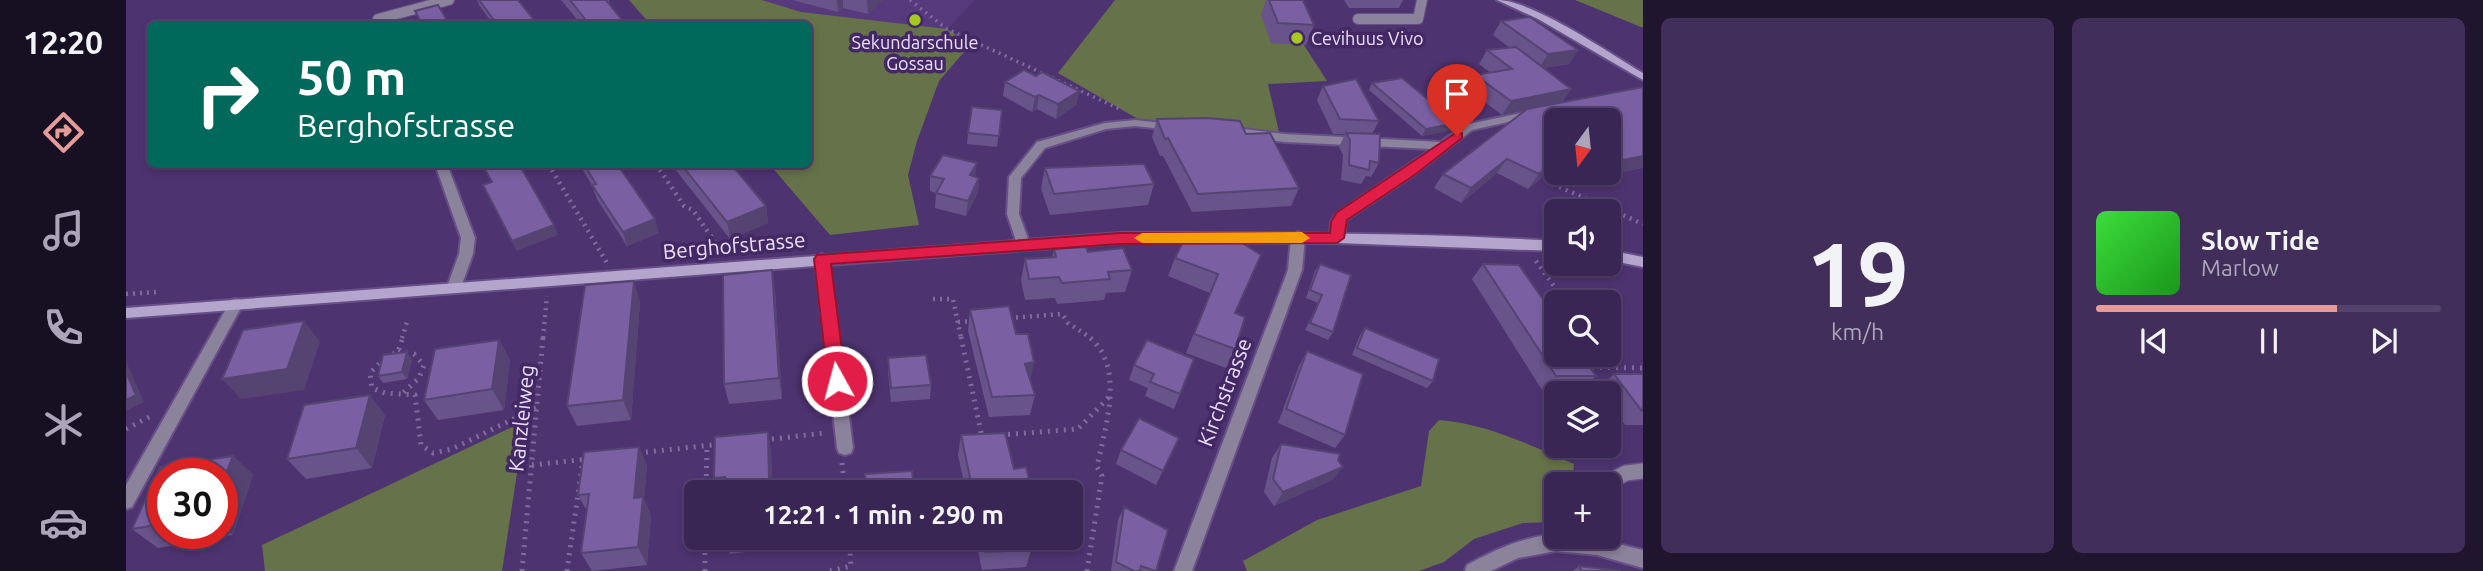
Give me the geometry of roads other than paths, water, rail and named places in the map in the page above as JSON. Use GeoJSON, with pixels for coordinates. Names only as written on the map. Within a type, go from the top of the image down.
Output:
{"type":"FeatureCollection","features":[{"type":"Feature","properties":{"kind":"street"},"geometry":{"type":"LineString","coordinates":[[1502,0],[1541,17],[1643,77]]}},
{"type":"Feature","properties":{"kind":"street"},"geometry":{"type":"LineString","coordinates":[[1337,238],[1338,222],[1342,216],[1474,125],[1544,112]]}},
{"type":"Feature","properties":{"kind":"street"},"geometry":{"type":"LineString","coordinates":[[1023,244],[1013,214],[1015,177],[1041,145],[1105,126],[1135,123],[1184,128]]}},
{"type":"Feature","properties":{"kind":"street"},"geometry":{"type":"LineString","coordinates":[[1211,129],[1285,138],[1444,146]]}},
{"type":"Feature","properties":{"kind":"street"},"geometry":{"type":"LineString","coordinates":[[442,168],[468,238],[466,254],[454,287]]}},
{"type":"Feature","properties":{"kind":"street","name":"Berghofstrasse"},"geometry":{"type":"LineString","coordinates":[[126,313],[1023,244],[1164,237],[1297,237],[1544,245]]}},
{"type":"Feature","properties":{"kind":"street","name":"Kirchstrasse"},"geometry":{"type":"LineString","coordinates":[[1187,568],[1294,270],[1297,237]]}},
{"type":"Feature","properties":{"kind":"street"},"geometry":{"type":"LineString","coordinates":[[1621,258],[1643,262]]}},
{"type":"Feature","properties":{"kind":"street"},"geometry":{"type":"LineString","coordinates":[[822,259],[845,448]]}},
{"type":"Feature","properties":{"kind":"street"},"geometry":{"type":"LineString","coordinates":[[126,501],[236,304]]}},
{"type":"Feature","properties":{"kind":"street"},"geometry":{"type":"LineString","coordinates":[[1474,571],[1500,554],[1544,543]]}},
{"type":"Feature","properties":{"kind":"street"},"geometry":{"type":"LineString","coordinates":[[1617,549],[1643,559]]}},
{"type":"Feature","properties":{"kind":"lane"},"geometry":{"type":"LineString","coordinates":[[379,21],[378,19],[449,0]]}},
{"type":"Feature","properties":{"kind":"lane"},"geometry":{"type":"LineString","coordinates":[[1358,19],[1419,19],[1422,0]]}},
{"type":"Feature","properties":{"kind":"lane"},"geometry":{"type":"LineString","coordinates":[[1621,476],[1643,471]]}},
{"type":"Feature","properties":{"kind":"place","name":"Sekundarschule Gossau"},"geometry":{"type":"Point","coordinates":[915,20]}},
{"type":"Feature","properties":{"kind":"place","name":"Cevihuus Vivo"},"geometry":{"type":"Point","coordinates":[1297,38]}}]}
